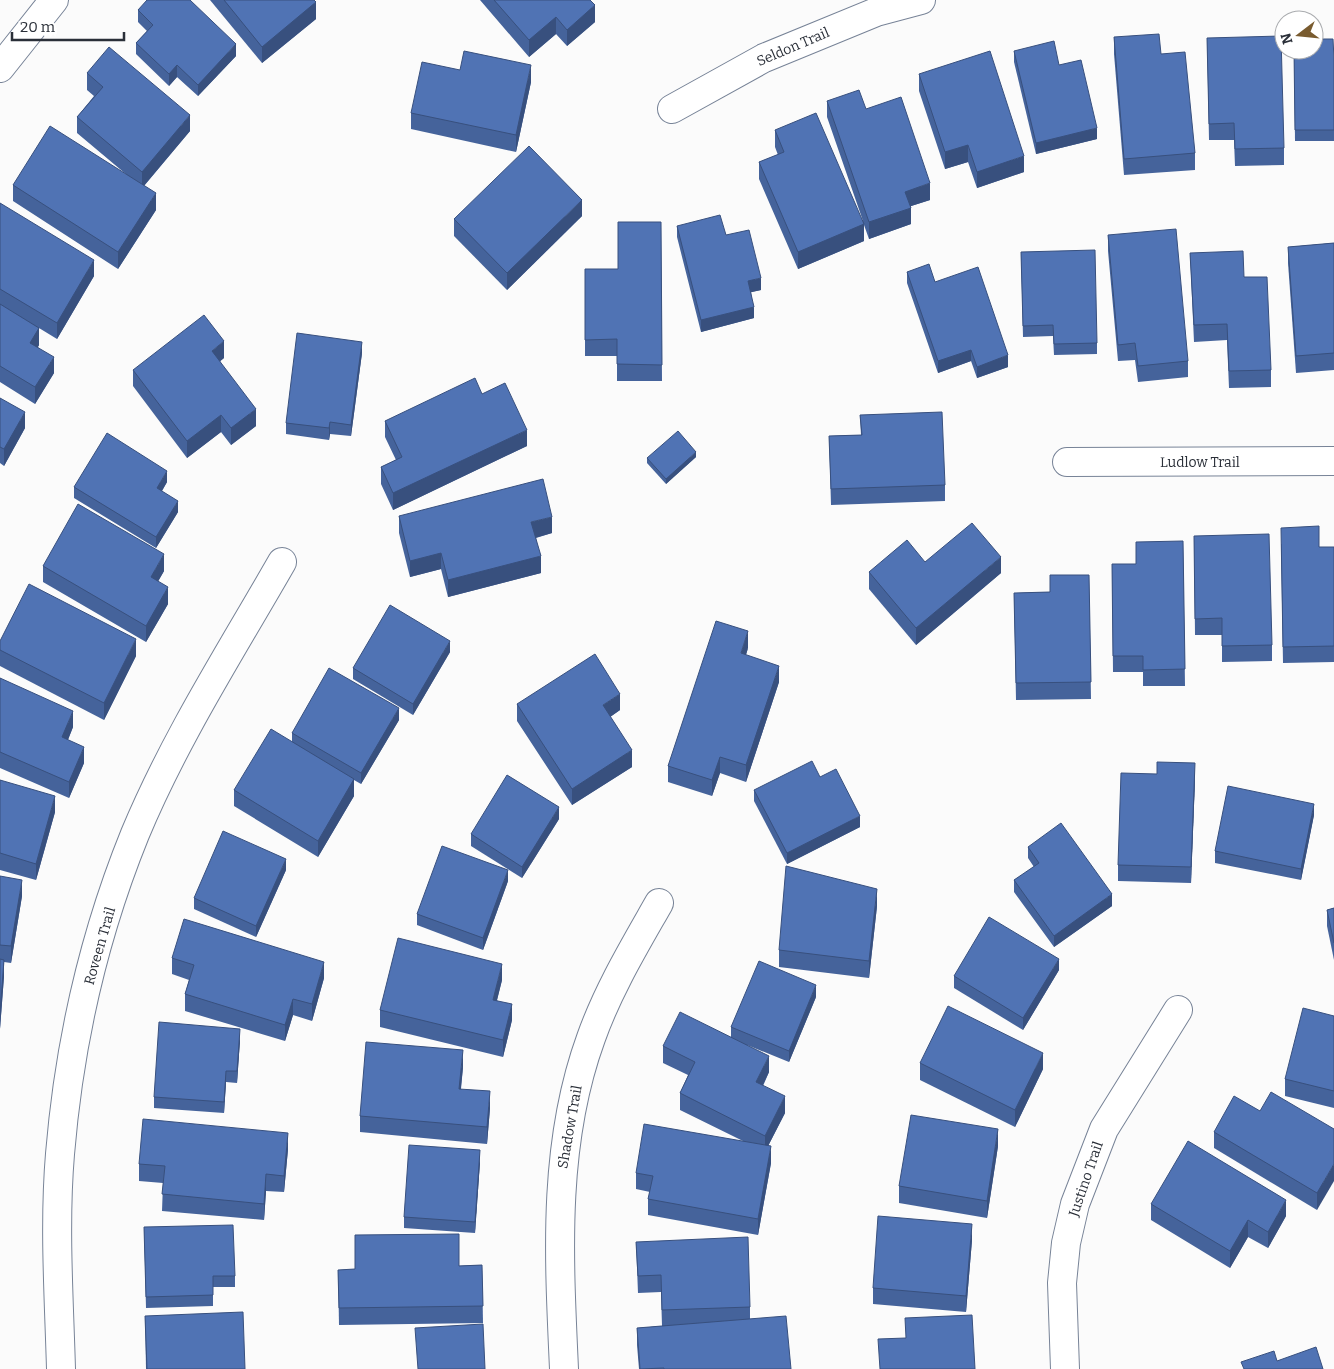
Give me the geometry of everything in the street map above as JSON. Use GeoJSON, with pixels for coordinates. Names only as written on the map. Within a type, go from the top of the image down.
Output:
{"type":"FeatureCollection","features":[{"type":"Feature","properties":{"kind":"street"},"geometry":{"type":"LineString","coordinates":[[0,68],[54,0]]}},
{"type":"Feature","properties":{"kind":"street","name":"Seldon Trail"},"geometry":{"type":"LineString","coordinates":[[672,109],[764,58],[876,12],[921,0]]}},
{"type":"Feature","properties":{"kind":"street","name":"Ludlow Trail"},"geometry":{"type":"LineString","coordinates":[[1067,462],[1334,461]]}},
{"type":"Feature","properties":{"kind":"street","name":"Roveen Trail"},"geometry":{"type":"LineString","coordinates":[[61,1369],[58,1266],[60,1155],[74,1046],[99,939],[135,834],[182,735],[282,562]]}},
{"type":"Feature","properties":{"kind":"street","name":"Shadow Trail"},"geometry":{"type":"LineString","coordinates":[[564,1369],[558,1245],[563,1151],[574,1094],[590,1039],[613,984],[659,903]]}},
{"type":"Feature","properties":{"kind":"street","name":"Justino Trail"},"geometry":{"type":"LineString","coordinates":[[1065,1369],[1062,1283],[1066,1243],[1075,1204],[1104,1128],[1178,1010]]}},
{"type":"Feature","properties":{"kind":"building"},"geometry":{"type":"Polygon","coordinates":[[[147,0],[190,0],[236,44],[198,85],[177,65],[169,74],[136,43],[153,25],[138,10],[147,0]]]}},
{"type":"Feature","properties":{"kind":"building"},"geometry":{"type":"Polygon","coordinates":[[[224,0],[314,0],[316,2],[262,47],[224,0]]]}},
{"type":"Feature","properties":{"kind":"building"},"geometry":{"type":"Polygon","coordinates":[[[494,0],[590,0],[595,5],[567,30],[556,17],[529,40],[494,0]]]}},
{"type":"Feature","properties":{"kind":"building"},"geometry":{"type":"Polygon","coordinates":[[[1159,34],[1161,54],[1185,52],[1195,153],[1124,159],[1114,37],[1159,34]]]}},
{"type":"Feature","properties":{"kind":"building"},"geometry":{"type":"Polygon","coordinates":[[[1274,36],[1274,60],[1282,60],[1284,148],[1235,149],[1234,123],[1209,124],[1207,38],[1274,36]]]}},
{"type":"Feature","properties":{"kind":"building"},"geometry":{"type":"Polygon","coordinates":[[[1324,39],[1333,39],[1334,130],[1295,130],[1294,60],[1324,60],[1324,39]]]}},
{"type":"Feature","properties":{"kind":"building"},"geometry":{"type":"Polygon","coordinates":[[[1054,41],[1059,65],[1081,60],[1097,128],[1036,143],[1014,51],[1054,41]]]}},
{"type":"Feature","properties":{"kind":"building"},"geometry":{"type":"Polygon","coordinates":[[[109,47],[190,115],[142,172],[77,117],[103,87],[87,73],[109,47]]]}},
{"type":"Feature","properties":{"kind":"building"},"geometry":{"type":"Polygon","coordinates":[[[464,51],[531,65],[516,135],[411,113],[422,62],[460,70],[464,51]]]}},
{"type":"Feature","properties":{"kind":"building"},"geometry":{"type":"Polygon","coordinates":[[[990,51],[1024,156],[977,172],[968,145],[945,152],[919,74],[990,51]]]}},
{"type":"Feature","properties":{"kind":"building"},"geometry":{"type":"Polygon","coordinates":[[[859,90],[866,109],[901,97],[930,183],[905,192],[911,208],[869,222],[827,101],[859,90]]]}},
{"type":"Feature","properties":{"kind":"building"},"geometry":{"type":"Polygon","coordinates":[[[816,113],[864,224],[798,252],[759,162],[784,152],[775,130],[816,113]]]}},
{"type":"Feature","properties":{"kind":"building"},"geometry":{"type":"Polygon","coordinates":[[[50,126],[156,193],[118,252],[13,185],[50,126]]]}},
{"type":"Feature","properties":{"kind":"building"},"geometry":{"type":"Polygon","coordinates":[[[529,146],[582,200],[507,273],[454,219],[529,146]]]}},
{"type":"Feature","properties":{"kind":"building"},"geometry":{"type":"Polygon","coordinates":[[[0,203],[94,260],[57,323],[0,289],[0,203]]]}},
{"type":"Feature","properties":{"kind":"building"},"geometry":{"type":"Polygon","coordinates":[[[720,215],[726,235],[749,230],[761,278],[748,281],[754,307],[701,320],[677,226],[720,215]]]}},
{"type":"Feature","properties":{"kind":"building"},"geometry":{"type":"Polygon","coordinates":[[[618,222],[661,222],[662,365],[617,364],[617,339],[585,340],[585,269],[618,269],[618,222]]]}},
{"type":"Feature","properties":{"kind":"building"},"geometry":{"type":"Polygon","coordinates":[[[1176,229],[1188,361],[1138,366],[1135,343],[1118,345],[1108,235],[1176,229]]]}},
{"type":"Feature","properties":{"kind":"building"},"geometry":{"type":"Polygon","coordinates":[[[1334,243],[1334,353],[1296,356],[1288,247],[1334,243]]]}},
{"type":"Feature","properties":{"kind":"building"},"geometry":{"type":"Polygon","coordinates":[[[1095,250],[1097,343],[1054,344],[1053,325],[1023,326],[1021,252],[1095,250]]]}},
{"type":"Feature","properties":{"kind":"building"},"geometry":{"type":"Polygon","coordinates":[[[1243,251],[1244,277],[1267,277],[1271,370],[1229,371],[1227,324],[1194,325],[1190,253],[1243,251]]]}},
{"type":"Feature","properties":{"kind":"building"},"geometry":{"type":"Polygon","coordinates":[[[929,264],[935,282],[978,267],[1008,355],[977,367],[971,350],[938,361],[907,272],[929,264]]]}},
{"type":"Feature","properties":{"kind":"building"},"geometry":{"type":"Polygon","coordinates":[[[0,304],[39,328],[30,343],[54,357],[35,387],[0,366],[0,304]]]}},
{"type":"Feature","properties":{"kind":"building"},"geometry":{"type":"Polygon","coordinates":[[[204,315],[224,341],[212,351],[256,409],[231,428],[221,415],[187,441],[133,370],[204,315]]]}},
{"type":"Feature","properties":{"kind":"building"},"geometry":{"type":"Polygon","coordinates":[[[297,333],[362,342],[351,425],[330,422],[329,428],[286,423],[297,333]]]}},
{"type":"Feature","properties":{"kind":"building"},"geometry":{"type":"Polygon","coordinates":[[[475,378],[482,394],[505,383],[527,430],[393,493],[381,467],[402,457],[385,421],[475,378]]]}},
{"type":"Feature","properties":{"kind":"building"},"geometry":{"type":"Polygon","coordinates":[[[0,398],[25,412],[4,449],[0,447],[0,398]]]}},
{"type":"Feature","properties":{"kind":"building"},"geometry":{"type":"Polygon","coordinates":[[[942,412],[945,485],[831,489],[829,436],[862,435],[860,415],[942,412]]]}},
{"type":"Feature","properties":{"kind":"building"},"geometry":{"type":"Polygon","coordinates":[[[678,431],[696,452],[666,479],[647,458],[678,431]]]}},
{"type":"Feature","properties":{"kind":"building"},"geometry":{"type":"Polygon","coordinates":[[[107,433],[167,471],[157,488],[178,501],[156,537],[74,487],[107,433]]]}},
{"type":"Feature","properties":{"kind":"building"},"geometry":{"type":"Polygon","coordinates":[[[543,479],[552,517],[531,522],[541,556],[448,580],[441,553],[410,561],[399,516],[543,479]]]}},
{"type":"Feature","properties":{"kind":"building"},"geometry":{"type":"Polygon","coordinates":[[[78,504],[164,554],[151,577],[168,587],[146,626],[43,566],[78,504]]]}},
{"type":"Feature","properties":{"kind":"building"},"geometry":{"type":"Polygon","coordinates":[[[972,523],[1001,557],[916,628],[869,572],[907,540],[925,562],[972,523]]]}},
{"type":"Feature","properties":{"kind":"building"},"geometry":{"type":"Polygon","coordinates":[[[1319,526],[1319,547],[1334,547],[1334,646],[1283,647],[1281,528],[1319,526]]]}},
{"type":"Feature","properties":{"kind":"building"},"geometry":{"type":"Polygon","coordinates":[[[1269,534],[1272,645],[1222,646],[1222,618],[1195,619],[1194,536],[1269,534]]]}},
{"type":"Feature","properties":{"kind":"building"},"geometry":{"type":"Polygon","coordinates":[[[1183,541],[1185,669],[1143,670],[1143,656],[1113,656],[1112,564],[1136,564],[1136,542],[1183,541]]]}},
{"type":"Feature","properties":{"kind":"building"},"geometry":{"type":"Polygon","coordinates":[[[1050,575],[1089,575],[1091,682],[1016,683],[1014,593],[1050,592],[1050,575]]]}},
{"type":"Feature","properties":{"kind":"building"},"geometry":{"type":"Polygon","coordinates":[[[29,584],[136,639],[104,703],[0,650],[0,641],[29,584]]]}},
{"type":"Feature","properties":{"kind":"building"},"geometry":{"type":"Polygon","coordinates":[[[390,605],[450,641],[413,704],[353,668],[390,605]]]}},
{"type":"Feature","properties":{"kind":"building"},"geometry":{"type":"Polygon","coordinates":[[[716,621],[748,631],[741,653],[779,666],[746,765],[720,757],[712,780],[668,766],[716,621]]]}},
{"type":"Feature","properties":{"kind":"building"},"geometry":{"type":"Polygon","coordinates":[[[595,654],[620,694],[603,705],[632,750],[572,789],[517,704],[595,654]]]}},
{"type":"Feature","properties":{"kind":"building"},"geometry":{"type":"Polygon","coordinates":[[[329,668],[399,708],[361,773],[292,733],[329,668]]]}},
{"type":"Feature","properties":{"kind":"building"},"geometry":{"type":"Polygon","coordinates":[[[0,678],[73,711],[62,737],[84,747],[69,782],[0,752],[0,678]]]}},
{"type":"Feature","properties":{"kind":"building"},"geometry":{"type":"Polygon","coordinates":[[[271,729],[354,779],[318,841],[234,790],[271,729]]]}},
{"type":"Feature","properties":{"kind":"building"},"geometry":{"type":"Polygon","coordinates":[[[812,761],[820,777],[836,769],[860,816],[787,853],[754,790],[812,761]]]}},
{"type":"Feature","properties":{"kind":"building"},"geometry":{"type":"Polygon","coordinates":[[[1157,762],[1195,763],[1191,867],[1118,865],[1121,773],[1157,774],[1157,762]]]}},
{"type":"Feature","properties":{"kind":"building"},"geometry":{"type":"Polygon","coordinates":[[[507,775],[559,807],[522,867],[471,834],[507,775]]]}},
{"type":"Feature","properties":{"kind":"building"},"geometry":{"type":"Polygon","coordinates":[[[0,780],[55,796],[36,864],[0,853],[0,780]]]}},
{"type":"Feature","properties":{"kind":"building"},"geometry":{"type":"Polygon","coordinates":[[[1228,786],[1314,804],[1301,869],[1215,851],[1228,786]]]}},
{"type":"Feature","properties":{"kind":"building"},"geometry":{"type":"Polygon","coordinates":[[[1061,823],[1112,894],[1054,936],[1014,880],[1039,863],[1028,847],[1061,823]]]}},
{"type":"Feature","properties":{"kind":"building"},"geometry":{"type":"Polygon","coordinates":[[[223,831],[286,859],[256,926],[194,898],[223,831]]]}},
{"type":"Feature","properties":{"kind":"building"},"geometry":{"type":"Polygon","coordinates":[[[442,846],[508,870],[483,938],[417,914],[442,846]]]}},
{"type":"Feature","properties":{"kind":"building"},"geometry":{"type":"Polygon","coordinates":[[[786,866],[877,889],[869,961],[779,950],[786,866]]]}},
{"type":"Feature","properties":{"kind":"building"},"geometry":{"type":"Polygon","coordinates":[[[0,876],[22,880],[11,946],[0,945],[0,876]]]}},
{"type":"Feature","properties":{"kind":"building"},"geometry":{"type":"Polygon","coordinates":[[[1334,908],[1334,943],[1327,910],[1334,908]]]}},
{"type":"Feature","properties":{"kind":"building"},"geometry":{"type":"Polygon","coordinates":[[[989,917],[1059,959],[1023,1018],[954,976],[989,917]]]}},
{"type":"Feature","properties":{"kind":"building"},"geometry":{"type":"Polygon","coordinates":[[[184,919],[324,962],[312,1004],[293,999],[285,1025],[185,994],[194,965],[172,958],[184,919]]]}},
{"type":"Feature","properties":{"kind":"building"},"geometry":{"type":"Polygon","coordinates":[[[398,938],[502,964],[493,1000],[512,1004],[503,1040],[380,1010],[398,938]]]}},
{"type":"Feature","properties":{"kind":"building"},"geometry":{"type":"Polygon","coordinates":[[[0,959],[4,960],[0,1013],[0,959]]]}},
{"type":"Feature","properties":{"kind":"building"},"geometry":{"type":"Polygon","coordinates":[[[759,961],[816,985],[789,1051],[731,1027],[759,961]]]}},
{"type":"Feature","properties":{"kind":"building"},"geometry":{"type":"Polygon","coordinates":[[[948,1006],[1043,1053],[1015,1110],[920,1063],[948,1006]]]}},
{"type":"Feature","properties":{"kind":"building"},"geometry":{"type":"Polygon","coordinates":[[[1303,1008],[1334,1016],[1334,1091],[1285,1079],[1303,1008]]]}},
{"type":"Feature","properties":{"kind":"building"},"geometry":{"type":"Polygon","coordinates":[[[680,1012],[769,1056],[756,1082],[785,1096],[765,1136],[680,1093],[695,1062],[663,1046],[680,1012]]]}},
{"type":"Feature","properties":{"kind":"building"},"geometry":{"type":"Polygon","coordinates":[[[159,1022],[240,1029],[237,1071],[226,1071],[224,1102],[154,1097],[159,1022]]]}},
{"type":"Feature","properties":{"kind":"building"},"geometry":{"type":"Polygon","coordinates":[[[366,1042],[463,1050],[459,1089],[490,1091],[487,1127],[360,1116],[366,1042]]]}},
{"type":"Feature","properties":{"kind":"building"},"geometry":{"type":"Polygon","coordinates":[[[1271,1092],[1334,1129],[1334,1164],[1317,1193],[1214,1132],[1234,1096],[1260,1111],[1271,1092]]]}},
{"type":"Feature","properties":{"kind":"building"},"geometry":{"type":"Polygon","coordinates":[[[911,1115],[998,1129],[987,1201],[899,1186],[911,1115]]]}},
{"type":"Feature","properties":{"kind":"building"},"geometry":{"type":"Polygon","coordinates":[[[143,1119],[288,1133],[284,1176],[266,1174],[264,1204],[162,1194],[165,1166],[139,1164],[143,1119]]]}},
{"type":"Feature","properties":{"kind":"building"},"geometry":{"type":"Polygon","coordinates":[[[644,1124],[771,1146],[758,1219],[648,1199],[653,1176],[636,1173],[644,1124]]]}},
{"type":"Feature","properties":{"kind":"building"},"geometry":{"type":"Polygon","coordinates":[[[1188,1141],[1286,1200],[1268,1232],[1248,1220],[1230,1251],[1151,1204],[1188,1141]]]}},
{"type":"Feature","properties":{"kind":"building"},"geometry":{"type":"Polygon","coordinates":[[[409,1145],[480,1150],[475,1222],[404,1217],[409,1145]]]}},
{"type":"Feature","properties":{"kind":"building"},"geometry":{"type":"Polygon","coordinates":[[[878,1216],[972,1224],[966,1296],[873,1288],[878,1216]]]}},
{"type":"Feature","properties":{"kind":"building"},"geometry":{"type":"Polygon","coordinates":[[[233,1225],[235,1276],[213,1276],[213,1295],[146,1297],[144,1227],[233,1225]]]}},
{"type":"Feature","properties":{"kind":"building"},"geometry":{"type":"Polygon","coordinates":[[[459,1234],[459,1266],[482,1265],[483,1306],[339,1308],[338,1270],[355,1269],[355,1235],[459,1234]]]}},
{"type":"Feature","properties":{"kind":"building"},"geometry":{"type":"Polygon","coordinates":[[[748,1237],[750,1307],[662,1310],[661,1275],[638,1276],[636,1242],[748,1237]]]}},
{"type":"Feature","properties":{"kind":"building"},"geometry":{"type":"Polygon","coordinates":[[[243,1312],[245,1369],[147,1369],[145,1316],[243,1312]]]}},
{"type":"Feature","properties":{"kind":"building"},"geometry":{"type":"Polygon","coordinates":[[[972,1315],[975,1369],[880,1369],[878,1339],[906,1338],[905,1318],[972,1315]]]}},
{"type":"Feature","properties":{"kind":"building"},"geometry":{"type":"Polygon","coordinates":[[[786,1316],[791,1369],[640,1369],[637,1328],[786,1316]]]}},
{"type":"Feature","properties":{"kind":"building"},"geometry":{"type":"Polygon","coordinates":[[[483,1324],[485,1369],[418,1369],[415,1328],[483,1324]]]}},
{"type":"Feature","properties":{"kind":"building"},"geometry":{"type":"Polygon","coordinates":[[[1316,1347],[1323,1369],[1244,1369],[1241,1362],[1274,1351],[1277,1361],[1316,1347]]]}}]}
